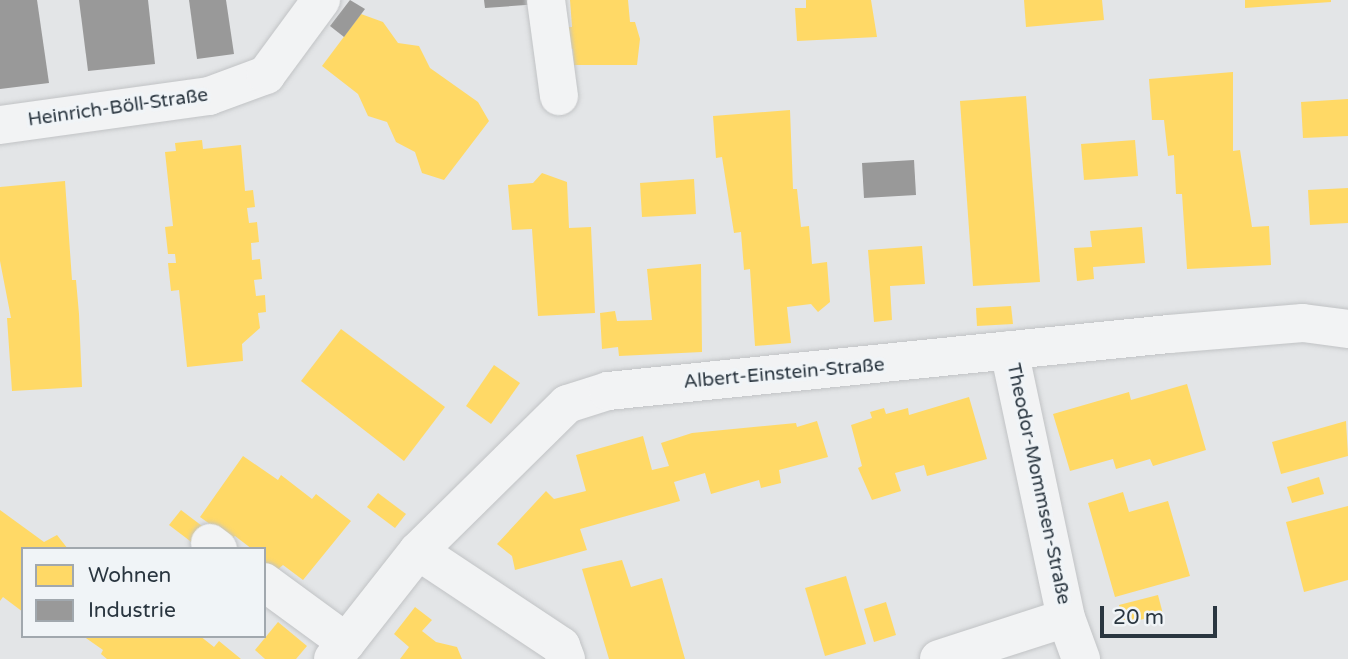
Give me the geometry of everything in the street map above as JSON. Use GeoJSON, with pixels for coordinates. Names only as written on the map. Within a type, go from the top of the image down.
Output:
{"type":"FeatureCollection","features":[{"type":"Feature","properties":{"kind":"street","name":"Heinrich-Böll-Straße"},"geometry":{"type":"LineString","coordinates":[[0,125],[209,96],[266,75],[321,0]]}},
{"type":"Feature","properties":{"kind":"street"},"geometry":{"type":"LineString","coordinates":[[546,0],[559,96]]}},
{"type":"Feature","properties":{"kind":"street","name":"Albert-Einstein-Straße"},"geometry":{"type":"LineString","coordinates":[[339,651],[418,551],[567,404],[608,391],[1009,350],[1303,323],[1348,329]]}},
{"type":"Feature","properties":{"kind":"street","name":"Theodor-Mommsen-Straße"},"geometry":{"type":"LineString","coordinates":[[1009,350],[1066,618],[1081,659]]}},
{"type":"Feature","properties":{"kind":"street"},"geometry":{"type":"LineString","coordinates":[[418,551],[561,646],[566,659]]}},
{"type":"Feature","properties":{"kind":"street"},"geometry":{"type":"LineString","coordinates":[[266,584],[339,651]]}},
{"type":"Feature","properties":{"kind":"street","name":"Theodor-Mommsen-Straße"},"geometry":{"type":"LineString","coordinates":[[939,659],[1066,618]]}},
{"type":"Feature","properties":{"kind":"building: Wohnen"},"geometry":{"type":"Polygon","coordinates":[[[570,0],[628,0],[630,22],[635,22],[640,39],[637,65],[574,65],[573,49],[566,49],[564,27],[572,27],[570,0]]]}},
{"type":"Feature","properties":{"kind":"building: Wohnen"},"geometry":{"type":"Polygon","coordinates":[[[806,0],[871,0],[877,37],[797,41],[795,8],[806,8],[806,0]]]}},
{"type":"Feature","properties":{"kind":"building: Wohnen"},"geometry":{"type":"Polygon","coordinates":[[[1024,0],[1102,0],[1104,20],[1026,27],[1024,0]]]}},
{"type":"Feature","properties":{"kind":"building: Wohnen"},"geometry":{"type":"Polygon","coordinates":[[[1245,0],[1331,0],[1331,2],[1245,8],[1245,0]]]}},
{"type":"Feature","properties":{"kind":"building: Wohnen"},"geometry":{"type":"Polygon","coordinates":[[[361,14],[383,22],[398,43],[419,46],[430,68],[478,102],[489,121],[444,180],[422,173],[415,152],[396,142],[387,122],[368,116],[358,94],[322,66],[361,14]]]}},
{"type":"Feature","properties":{"kind":"building: Wohnen"},"geometry":{"type":"Polygon","coordinates":[[[1233,72],[1233,151],[1240,150],[1252,227],[1269,226],[1271,265],[1187,269],[1182,194],[1176,194],[1174,155],[1168,156],[1164,120],[1152,120],[1149,79],[1233,72]]]}},
{"type":"Feature","properties":{"kind":"building: Wohnen"},"geometry":{"type":"Polygon","coordinates":[[[1026,96],[1040,282],[973,286],[960,101],[1026,96]]]}},
{"type":"Feature","properties":{"kind":"building: Wohnen"},"geometry":{"type":"Polygon","coordinates":[[[1348,99],[1348,136],[1303,138],[1301,102],[1348,99]]]}},
{"type":"Feature","properties":{"kind":"building: Wohnen"},"geometry":{"type":"Polygon","coordinates":[[[790,110],[793,189],[797,189],[801,227],[809,226],[812,264],[827,262],[830,302],[818,312],[811,304],[787,307],[791,343],[755,346],[750,269],[744,270],[741,232],[734,233],[722,157],[716,158],[713,116],[790,110]]]}},
{"type":"Feature","properties":{"kind":"building: Wohnen"},"geometry":{"type":"Polygon","coordinates":[[[202,140],[203,149],[241,145],[245,191],[253,190],[255,207],[247,208],[249,223],[257,222],[259,242],[251,243],[252,260],[260,259],[262,279],[254,280],[256,296],[265,295],[266,312],[258,313],[260,328],[242,344],[243,361],[187,367],[179,290],[171,291],[168,263],[176,263],[175,254],[168,254],[165,227],[173,226],[165,152],[176,151],[175,143],[202,140]]]}},
{"type":"Feature","properties":{"kind":"building: Wohnen"},"geometry":{"type":"Polygon","coordinates":[[[1135,140],[1138,176],[1084,180],[1081,144],[1135,140]]]}},
{"type":"Feature","properties":{"kind":"building: Wohnen"},"geometry":{"type":"Polygon","coordinates":[[[542,173],[567,182],[569,228],[591,227],[595,313],[538,316],[532,229],[512,230],[508,185],[533,183],[542,173]]]}},
{"type":"Feature","properties":{"kind":"building: Wohnen"},"geometry":{"type":"Polygon","coordinates":[[[694,179],[696,214],[642,217],[640,183],[694,179]]]}},
{"type":"Feature","properties":{"kind":"building: Wohnen"},"geometry":{"type":"Polygon","coordinates":[[[65,181],[72,280],[76,280],[79,314],[82,387],[12,391],[7,318],[11,318],[0,261],[0,187],[65,181]]]}},
{"type":"Feature","properties":{"kind":"building: Wohnen"},"geometry":{"type":"Polygon","coordinates":[[[1348,188],[1348,223],[1310,225],[1308,190],[1348,188]]]}},
{"type":"Feature","properties":{"kind":"building: Wohnen"},"geometry":{"type":"Polygon","coordinates":[[[1142,227],[1145,263],[1093,267],[1094,279],[1077,281],[1074,248],[1092,247],[1090,231],[1142,227]]]}},
{"type":"Feature","properties":{"kind":"building: Wohnen"},"geometry":{"type":"Polygon","coordinates":[[[922,246],[925,284],[890,286],[892,320],[874,322],[868,250],[922,246]]]}},
{"type":"Feature","properties":{"kind":"building: Wohnen"},"geometry":{"type":"Polygon","coordinates":[[[701,264],[702,352],[619,356],[618,347],[602,349],[600,313],[615,311],[617,321],[652,320],[647,269],[701,264]]]}},
{"type":"Feature","properties":{"kind":"building: Wohnen"},"geometry":{"type":"Polygon","coordinates":[[[1011,306],[1013,324],[977,326],[976,308],[1011,306]]]}},
{"type":"Feature","properties":{"kind":"building: Wohnen"},"geometry":{"type":"Polygon","coordinates":[[[341,329],[445,407],[404,461],[301,381],[341,329]]]}},
{"type":"Feature","properties":{"kind":"building: Wohnen"},"geometry":{"type":"Polygon","coordinates":[[[494,365],[520,383],[491,424],[466,406],[494,365]]]}},
{"type":"Feature","properties":{"kind":"building: Wohnen"},"geometry":{"type":"Polygon","coordinates":[[[1187,384],[1206,450],[1153,466],[1150,459],[1116,469],[1113,459],[1070,471],[1053,414],[1129,392],[1131,400],[1187,384]]]}},
{"type":"Feature","properties":{"kind":"building: Wohnen"},"geometry":{"type":"Polygon","coordinates":[[[969,397],[987,459],[927,476],[924,465],[895,473],[901,491],[872,500],[858,468],[862,466],[851,425],[872,418],[870,412],[884,408],[886,414],[908,408],[909,415],[969,397]]]}},
{"type":"Feature","properties":{"kind":"building: Wohnen"},"geometry":{"type":"Polygon","coordinates":[[[817,421],[828,457],[779,470],[781,483],[761,488],[759,480],[711,494],[705,473],[674,482],[680,501],[580,529],[587,550],[515,570],[512,556],[497,544],[546,491],[554,499],[586,491],[576,455],[643,436],[652,470],[669,466],[661,443],[692,433],[796,423],[797,427],[817,421]]]}},
{"type":"Feature","properties":{"kind":"building: Wohnen"},"geometry":{"type":"Polygon","coordinates":[[[1346,421],[1348,456],[1281,474],[1272,442],[1346,421]]]}},
{"type":"Feature","properties":{"kind":"building: Wohnen"},"geometry":{"type":"Polygon","coordinates":[[[243,456],[278,480],[281,475],[312,499],[316,494],[351,521],[303,580],[283,565],[276,571],[266,564],[266,547],[249,547],[235,536],[231,539],[200,517],[243,456]]]}},
{"type":"Feature","properties":{"kind":"building: Wohnen"},"geometry":{"type":"Polygon","coordinates":[[[1319,477],[1324,494],[1292,503],[1287,487],[1319,477]]]}},
{"type":"Feature","properties":{"kind":"building: Wohnen"},"geometry":{"type":"Polygon","coordinates":[[[1123,492],[1129,512],[1168,501],[1190,576],[1115,597],[1088,503],[1123,492]]]}},
{"type":"Feature","properties":{"kind":"building: Wohnen"},"geometry":{"type":"Polygon","coordinates":[[[378,493],[406,514],[395,528],[367,507],[378,493]]]}},
{"type":"Feature","properties":{"kind":"building: Wohnen"},"geometry":{"type":"Polygon","coordinates":[[[1348,506],[1348,580],[1304,592],[1286,522],[1348,506]]]}},
{"type":"Feature","properties":{"kind":"building: Wohnen"},"geometry":{"type":"Polygon","coordinates":[[[0,510],[44,542],[57,535],[66,547],[21,547],[21,610],[3,597],[0,601],[0,510]]]}},
{"type":"Feature","properties":{"kind":"building: Wohnen"},"geometry":{"type":"Polygon","coordinates":[[[181,510],[206,529],[194,544],[169,525],[181,510]]]}},
{"type":"Feature","properties":{"kind":"building: Wohnen"},"geometry":{"type":"Polygon","coordinates":[[[622,560],[631,587],[662,578],[685,659],[609,659],[582,569],[622,560]]]}},
{"type":"Feature","properties":{"kind":"building: Wohnen"},"geometry":{"type":"Polygon","coordinates":[[[846,576],[866,644],[825,656],[805,588],[846,576]]]}},
{"type":"Feature","properties":{"kind":"building: Wohnen"},"geometry":{"type":"Polygon","coordinates":[[[1158,595],[1163,614],[1124,624],[1119,605],[1158,595]]]}},
{"type":"Feature","properties":{"kind":"building: Wohnen"},"geometry":{"type":"Polygon","coordinates":[[[886,602],[896,635],[874,642],[864,609],[886,602]]]}},
{"type":"Feature","properties":{"kind":"building: Wohnen"},"geometry":{"type":"Polygon","coordinates":[[[415,607],[432,620],[422,631],[436,642],[457,647],[462,659],[400,659],[409,647],[394,634],[415,607]]]}},
{"type":"Feature","properties":{"kind":"building: Wohnen"},"geometry":{"type":"Polygon","coordinates":[[[278,622],[307,646],[296,659],[265,659],[255,650],[278,622]]]}},
{"type":"Feature","properties":{"kind":"building: Wohnen"},"geometry":{"type":"Polygon","coordinates":[[[86,638],[203,638],[214,647],[219,641],[241,659],[107,659],[101,654],[103,650],[86,638]]]}},
{"type":"Feature","properties":{"kind":"building: Industrie"},"geometry":{"type":"Polygon","coordinates":[[[0,0],[37,0],[49,83],[0,89],[0,0]]]}},
{"type":"Feature","properties":{"kind":"building: Industrie"},"geometry":{"type":"Polygon","coordinates":[[[79,0],[148,0],[155,64],[88,71],[79,0]]]}},
{"type":"Feature","properties":{"kind":"building: Industrie"},"geometry":{"type":"Polygon","coordinates":[[[189,0],[226,0],[234,54],[197,59],[189,0]]]}},
{"type":"Feature","properties":{"kind":"building: Industrie"},"geometry":{"type":"Polygon","coordinates":[[[350,0],[365,9],[344,37],[330,26],[350,0]]]}},
{"type":"Feature","properties":{"kind":"building: Industrie"},"geometry":{"type":"Polygon","coordinates":[[[484,0],[538,0],[539,4],[485,8],[484,0]]]}},
{"type":"Feature","properties":{"kind":"building: Industrie"},"geometry":{"type":"Polygon","coordinates":[[[914,160],[916,195],[864,198],[862,163],[914,160]]]}}]}
